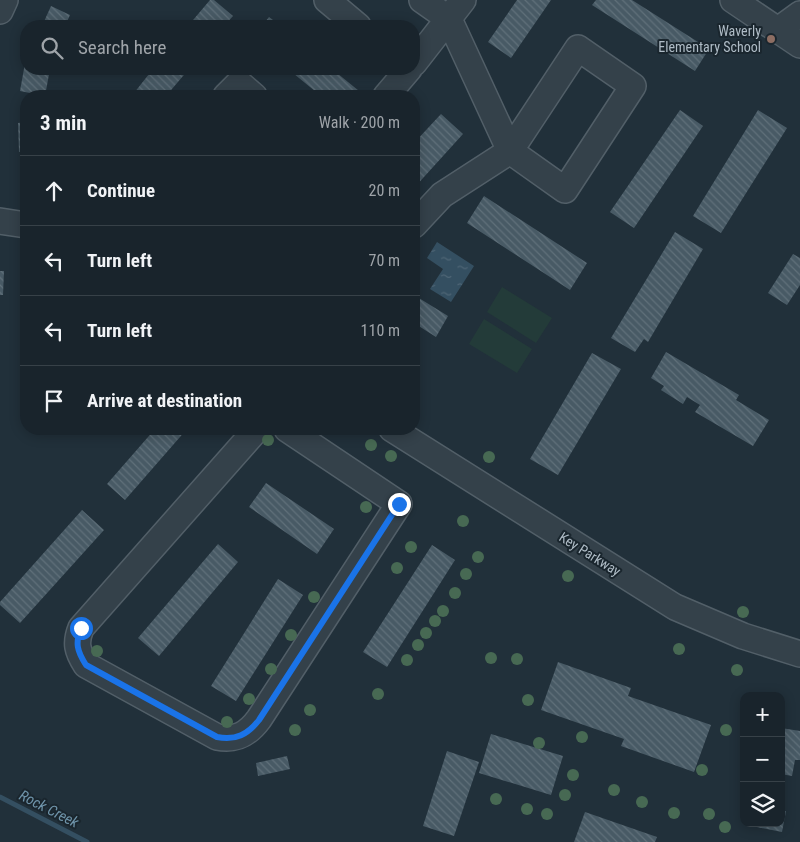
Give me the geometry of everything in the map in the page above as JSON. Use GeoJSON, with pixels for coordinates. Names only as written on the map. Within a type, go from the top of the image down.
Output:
{"type":"FeatureCollection","features":[{"type":"Feature","properties":{"kind":"street"},"geometry":{"type":"LineString","coordinates":[[0,11],[5,0]]}},
{"type":"Feature","properties":{"kind":"street"},"geometry":{"type":"LineString","coordinates":[[327,0],[351,20]]}},
{"type":"Feature","properties":{"kind":"street"},"geometry":{"type":"LineString","coordinates":[[422,0],[456,10]]}},
{"type":"Feature","properties":{"kind":"street"},"geometry":{"type":"LineString","coordinates":[[734,0],[800,45]]}},
{"type":"Feature","properties":{"kind":"street"},"geometry":{"type":"LineString","coordinates":[[420,55],[456,10]]}},
{"type":"Feature","properties":{"kind":"street"},"geometry":{"type":"LineString","coordinates":[[420,219],[442,195],[510,151],[578,48],[632,86],[565,190],[510,151],[456,10]]}},
{"type":"Feature","properties":{"kind":"street"},"geometry":{"type":"LineString","coordinates":[[778,30],[800,14]]}},
{"type":"Feature","properties":{"kind":"street"},"geometry":{"type":"LineString","coordinates":[[391,90],[404,75]]}},
{"type":"Feature","properties":{"kind":"street"},"geometry":{"type":"LineString","coordinates":[[232,90],[239,83],[247,90]]}},
{"type":"Feature","properties":{"kind":"street"},"geometry":{"type":"LineString","coordinates":[[0,221],[20,224]]}},
{"type":"Feature","properties":{"kind":"street"},"geometry":{"type":"LineString","coordinates":[[252,435],[81,628],[76,640],[77,652],[86,665],[217,737],[225,738],[238,737],[246,733],[259,720],[399,504],[297,435]]}},
{"type":"Feature","properties":{"kind":"street","name":"Key Parkway"},"geometry":{"type":"LineString","coordinates":[[402,435],[675,607],[743,636],[800,654]]}},
{"type":"Feature","properties":{"kind":"green space"},"geometry":{"type":"Polygon","coordinates":[[[502,287],[552,318],[536,343],[487,312],[502,287]]]}},
{"type":"Feature","properties":{"kind":"green space"},"geometry":{"type":"Polygon","coordinates":[[[484,319],[532,349],[517,373],[469,344],[484,319]]]}},
{"type":"Feature","properties":{"kind":"water"},"geometry":{"type":"Polygon","coordinates":[[[437,242],[474,266],[451,302],[430,289],[443,269],[427,258],[437,242]]]}},
{"type":"Feature","properties":{"kind":"building"},"geometry":{"type":"Polygon","coordinates":[[[210,0],[214,0],[233,16],[229,20],[193,20],[210,0]]]}},
{"type":"Feature","properties":{"kind":"building"},"geometry":{"type":"Polygon","coordinates":[[[517,0],[551,0],[511,58],[488,42],[517,0]]]}},
{"type":"Feature","properties":{"kind":"building"},"geometry":{"type":"Polygon","coordinates":[[[596,0],[632,0],[709,49],[695,71],[592,5],[596,0]]]}},
{"type":"Feature","properties":{"kind":"building"},"geometry":{"type":"Polygon","coordinates":[[[51,6],[70,15],[68,20],[45,20],[51,6]]]}},
{"type":"Feature","properties":{"kind":"building"},"geometry":{"type":"Polygon","coordinates":[[[23,75],[49,75],[46,90],[20,90],[23,75]]]}},
{"type":"Feature","properties":{"kind":"building"},"geometry":{"type":"Polygon","coordinates":[[[148,75],[184,75],[171,90],[136,90],[148,75]]]}},
{"type":"Feature","properties":{"kind":"building"},"geometry":{"type":"Polygon","coordinates":[[[295,75],[339,75],[358,90],[314,90],[295,75]]]}},
{"type":"Feature","properties":{"kind":"building"},"geometry":{"type":"Polygon","coordinates":[[[680,110],[703,126],[634,228],[610,212],[680,110]]]}},
{"type":"Feature","properties":{"kind":"building"},"geometry":{"type":"Polygon","coordinates":[[[758,110],[787,128],[721,233],[693,216],[758,110]]]}},
{"type":"Feature","properties":{"kind":"building"},"geometry":{"type":"Polygon","coordinates":[[[441,114],[463,134],[420,181],[420,137],[441,114]]]}},
{"type":"Feature","properties":{"kind":"building"},"geometry":{"type":"Polygon","coordinates":[[[18,123],[20,123],[19,152],[18,123]]]}},
{"type":"Feature","properties":{"kind":"building"},"geometry":{"type":"Polygon","coordinates":[[[484,196],[587,263],[570,290],[467,223],[484,196]]]}},
{"type":"Feature","properties":{"kind":"building"},"geometry":{"type":"Polygon","coordinates":[[[675,232],[703,249],[648,342],[644,339],[635,352],[611,338],[675,232]]]}},
{"type":"Feature","properties":{"kind":"building"},"geometry":{"type":"Polygon","coordinates":[[[793,254],[800,258],[800,285],[787,305],[768,293],[793,254]]]}},
{"type":"Feature","properties":{"kind":"building"},"geometry":{"type":"Polygon","coordinates":[[[0,271],[4,271],[3,295],[0,295],[0,271]]]}},
{"type":"Feature","properties":{"kind":"building"},"geometry":{"type":"Polygon","coordinates":[[[420,299],[448,316],[436,337],[420,327],[420,299]]]}},
{"type":"Feature","properties":{"kind":"building"},"geometry":{"type":"Polygon","coordinates":[[[666,352],[739,395],[736,400],[769,420],[753,446],[695,412],[700,405],[687,397],[683,404],[661,390],[664,386],[651,378],[666,352]]]}},
{"type":"Feature","properties":{"kind":"building"},"geometry":{"type":"Polygon","coordinates":[[[592,353],[621,369],[558,475],[530,459],[592,353]]]}},
{"type":"Feature","properties":{"kind":"building"},"geometry":{"type":"Polygon","coordinates":[[[150,435],[182,435],[125,500],[107,484],[150,435]]]}},
{"type":"Feature","properties":{"kind":"building"},"geometry":{"type":"Polygon","coordinates":[[[266,483],[334,529],[317,554],[249,507],[266,483]]]}},
{"type":"Feature","properties":{"kind":"building"},"geometry":{"type":"Polygon","coordinates":[[[82,510],[104,530],[20,623],[0,605],[0,602],[82,510]]]}},
{"type":"Feature","properties":{"kind":"building"},"geometry":{"type":"Polygon","coordinates":[[[218,544],[238,562],[159,656],[138,638],[218,544]]]}},
{"type":"Feature","properties":{"kind":"building"},"geometry":{"type":"Polygon","coordinates":[[[432,545],[455,560],[387,667],[363,652],[432,545]]]}},
{"type":"Feature","properties":{"kind":"building"},"geometry":{"type":"Polygon","coordinates":[[[278,579],[303,595],[236,701],[211,686],[278,579]]]}},
{"type":"Feature","properties":{"kind":"building"},"geometry":{"type":"Polygon","coordinates":[[[558,662],[631,688],[628,696],[711,725],[694,772],[621,746],[624,739],[541,710],[558,662]]]}},
{"type":"Feature","properties":{"kind":"building"},"geometry":{"type":"Polygon","coordinates":[[[785,729],[800,731],[800,760],[795,760],[792,776],[785,775],[785,729]]]}},
{"type":"Feature","properties":{"kind":"building"},"geometry":{"type":"Polygon","coordinates":[[[491,734],[563,756],[551,795],[479,773],[491,734]]]}},
{"type":"Feature","properties":{"kind":"building"},"geometry":{"type":"Polygon","coordinates":[[[447,751],[479,762],[454,836],[423,826],[447,751]]]}},
{"type":"Feature","properties":{"kind":"building"},"geometry":{"type":"Polygon","coordinates":[[[287,756],[290,769],[258,776],[256,763],[287,756]]]}},
{"type":"Feature","properties":{"kind":"building"},"geometry":{"type":"Polygon","coordinates":[[[585,812],[657,837],[655,842],[574,842],[585,812]]]}},
{"type":"Feature","properties":{"kind":"building"},"geometry":{"type":"Polygon","coordinates":[[[757,827],[783,827],[782,832],[757,827]]]}},
{"type":"Feature","properties":{"kind":"waterway","name":"Rock Creek"},"geometry":{"type":"LineString","coordinates":[[0,797],[87,842]]}},
{"type":"Feature","properties":{"kind":"place","name":"Waverly Elementary School"},"geometry":{"type":"Point","coordinates":[771,39]}},
{"type":"Feature","properties":{"kind":"route"},"geometry":{"type":"LineString","coordinates":[[81,628],[76,640],[77,652],[86,665],[217,737],[238,737],[253,728],[259,720],[399,504]]}}]}
